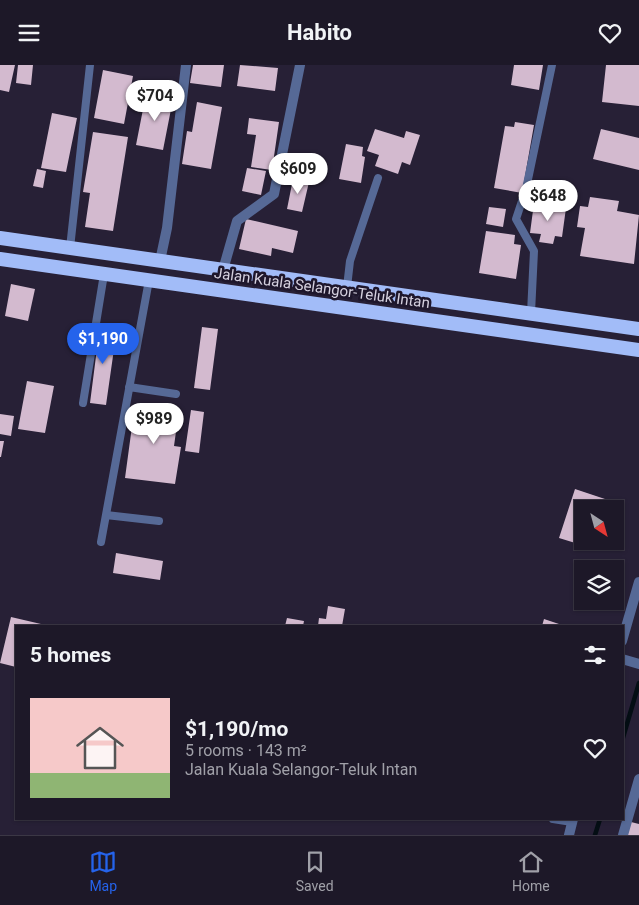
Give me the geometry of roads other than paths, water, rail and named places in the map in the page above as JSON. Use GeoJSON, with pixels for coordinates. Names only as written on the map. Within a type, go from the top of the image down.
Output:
{"type":"FeatureCollection","features":[{"type":"Feature","properties":{"kind":"highway","name":"Jalan Kuala Selangor-Teluk Intan"},"geometry":{"type":"LineString","coordinates":[[0,238],[639,329]]}},
{"type":"Feature","properties":{"kind":"highway","name":"Jalan Kuala Selangor-Teluk Intan"},"geometry":{"type":"LineString","coordinates":[[0,259],[639,350]]}},
{"type":"Feature","properties":{"kind":"street"},"geometry":{"type":"LineString","coordinates":[[160,261],[167,228],[186,65]]}},
{"type":"Feature","properties":{"kind":"street"},"geometry":{"type":"LineString","coordinates":[[223,270],[237,221],[274,194],[300,65]]}},
{"type":"Feature","properties":{"kind":"street"},"geometry":{"type":"LineString","coordinates":[[624,634],[639,582]]}},
{"type":"Feature","properties":{"kind":"street"},"geometry":{"type":"LineString","coordinates":[[624,660],[638,664]]}},
{"type":"Feature","properties":{"kind":"street"},"geometry":{"type":"LineString","coordinates":[[622,835],[639,779]]}},
{"type":"Feature","properties":{"kind":"street"},"geometry":{"type":"LineString","coordinates":[[569,835],[573,820]]}},
{"type":"Feature","properties":{"kind":"lane"},"geometry":{"type":"LineString","coordinates":[[70,248],[90,65]]}},
{"type":"Feature","properties":{"kind":"lane"},"geometry":{"type":"LineString","coordinates":[[531,313],[534,251],[516,219],[526,189],[552,65]]}},
{"type":"Feature","properties":{"kind":"lane"},"geometry":{"type":"LineString","coordinates":[[347,287],[350,261],[378,178]]}},
{"type":"Feature","properties":{"kind":"lane"},"geometry":{"type":"LineString","coordinates":[[83,403],[104,274]]}},
{"type":"Feature","properties":{"kind":"lane"},"geometry":{"type":"LineString","coordinates":[[101,542],[149,280]]}},
{"type":"Feature","properties":{"kind":"lane"},"geometry":{"type":"LineString","coordinates":[[130,387],[176,394]]}},
{"type":"Feature","properties":{"kind":"lane"},"geometry":{"type":"LineString","coordinates":[[106,515],[159,521]]}},
{"type":"Feature","properties":{"kind":"waterway"},"geometry":{"type":"LineString","coordinates":[[624,734],[639,683]]}},
{"type":"Feature","properties":{"kind":"waterway"},"geometry":{"type":"LineString","coordinates":[[595,835],[600,820]]}}]}
